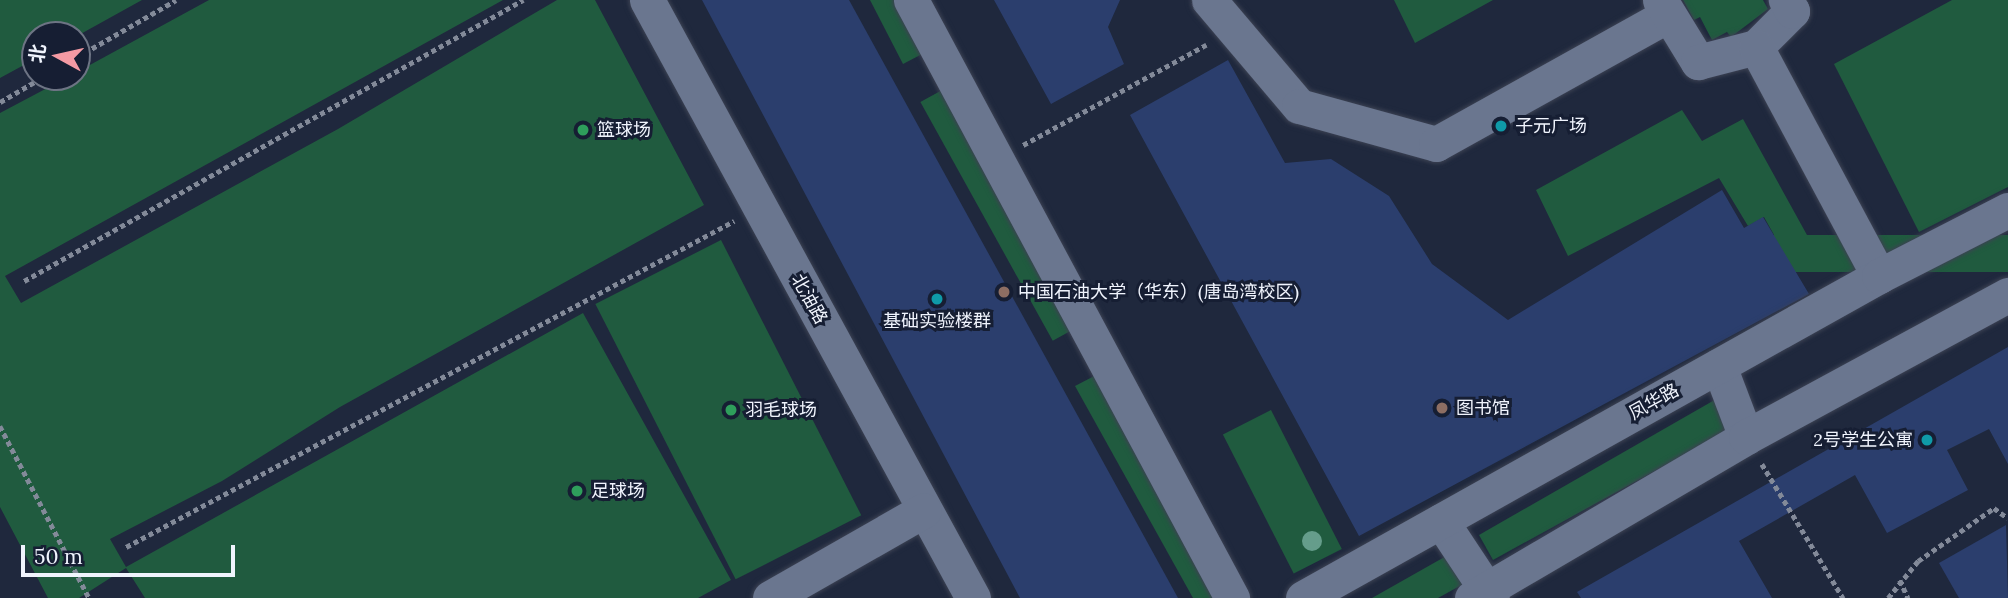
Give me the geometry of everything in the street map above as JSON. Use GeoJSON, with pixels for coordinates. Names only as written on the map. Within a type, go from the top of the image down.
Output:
{"type":"FeatureCollection","features":[{"type":"Feature","properties":{"kind":"street","name":"北油路"},"geometry":{"type":"LineString","coordinates":[[647,0],[973,598]]}},
{"type":"Feature","properties":{"kind":"street"},"geometry":{"type":"LineString","coordinates":[[911,0],[1232,598]]}},
{"type":"Feature","properties":{"kind":"street"},"geometry":{"type":"LineString","coordinates":[[1220,9],[1299,106],[1436,144],[1663,8],[1698,62],[1756,47],[1792,11],[1786,0]]}},
{"type":"Feature","properties":{"kind":"street"},"geometry":{"type":"LineString","coordinates":[[1756,47],[1879,276]]}},
{"type":"Feature","properties":{"kind":"street","name":"凤华路"},"geometry":{"type":"LineString","coordinates":[[1303,598],[1879,276],[2008,210]]}},
{"type":"Feature","properties":{"kind":"street"},"geometry":{"type":"LineString","coordinates":[[1441,521],[1484,595],[1746,437],[2008,295]]}},
{"type":"Feature","properties":{"kind":"street"},"geometry":{"type":"LineString","coordinates":[[1719,366],[1746,437]]}},
{"type":"Feature","properties":{"kind":"street"},"geometry":{"type":"LineString","coordinates":[[770,598],[924,510]]}},
{"type":"Feature","properties":{"kind":"path"},"geometry":{"type":"LineString","coordinates":[[91,49],[176,0]]}},
{"type":"Feature","properties":{"kind":"path"},"geometry":{"type":"LineString","coordinates":[[24,281],[523,0]]}},
{"type":"Feature","properties":{"kind":"path"},"geometry":{"type":"LineString","coordinates":[[997,159],[1220,9]]}},
{"type":"Feature","properties":{"kind":"path"},"geometry":{"type":"LineString","coordinates":[[0,102],[21,90]]}},
{"type":"Feature","properties":{"kind":"path"},"geometry":{"type":"LineString","coordinates":[[126,547],[760,207]]}},
{"type":"Feature","properties":{"kind":"path"},"geometry":{"type":"LineString","coordinates":[[0,426],[89,598]]}},
{"type":"Feature","properties":{"kind":"path"},"geometry":{"type":"LineString","coordinates":[[1746,437],[1843,598]]}},
{"type":"Feature","properties":{"kind":"path"},"geometry":{"type":"LineString","coordinates":[[1888,598],[1899,579],[1918,561],[1994,508],[2008,518]]}},
{"type":"Feature","properties":{"kind":"path"},"geometry":{"type":"LineString","coordinates":[[1899,579],[1908,598]]}},
{"type":"Feature","properties":{"kind":"green space"},"geometry":{"type":"Polygon","coordinates":[[[0,0],[142,0],[91,28],[91,21],[21,21],[21,67],[0,78],[0,0]]]}},
{"type":"Feature","properties":{"kind":"green space"},"geometry":{"type":"Polygon","coordinates":[[[209,0],[503,0],[5,276],[21,303],[338,129],[557,0],[595,0],[704,205],[340,407],[222,481],[110,539],[126,567],[583,313],[731,580],[698,598],[145,598],[126,568],[79,598],[48,598],[0,507],[0,113],[42,91],[91,91],[91,64],[209,0]]]}},
{"type":"Feature","properties":{"kind":"green space"},"geometry":{"type":"Polygon","coordinates":[[[870,0],[898,0],[926,52],[903,64],[870,0]]]}},
{"type":"Feature","properties":{"kind":"green space"},"geometry":{"type":"Polygon","coordinates":[[[1394,0],[1493,0],[1415,43],[1394,0]]]}},
{"type":"Feature","properties":{"kind":"green space"},"geometry":{"type":"Polygon","coordinates":[[[1683,0],[1763,0],[1768,9],[1731,37],[1727,32],[1712,40],[1700,17],[1694,20],[1683,0]]]}},
{"type":"Feature","properties":{"kind":"green space"},"geometry":{"type":"Polygon","coordinates":[[[1952,0],[2008,0],[2008,187],[1919,232],[1834,64],[1952,0]]]}},
{"type":"Feature","properties":{"kind":"green space"},"geometry":{"type":"Polygon","coordinates":[[[944,89],[1076,328],[1053,341],[920,102],[944,89]]]}},
{"type":"Feature","properties":{"kind":"green space"},"geometry":{"type":"Polygon","coordinates":[[[1682,110],[1702,141],[1743,119],[1807,235],[1782,249],[1764,217],[1748,226],[1719,178],[1568,256],[1536,190],[1682,110]]]}},
{"type":"Feature","properties":{"kind":"green space"},"geometry":{"type":"Polygon","coordinates":[[[1707,235],[2008,235],[2008,272],[1707,272],[1707,235]]]}},
{"type":"Feature","properties":{"kind":"green space","name":"羽毛球场"},"geometry":{"type":"Polygon","coordinates":[[[721,240],[861,515],[736,579],[595,304],[721,240]]]}},
{"type":"Feature","properties":{"kind":"green space"},"geometry":{"type":"Polygon","coordinates":[[[1100,373],[1222,598],[1193,598],[1075,386],[1100,373]]]}},
{"type":"Feature","properties":{"kind":"green space"},"geometry":{"type":"Polygon","coordinates":[[[1718,398],[1733,428],[1493,560],[1479,535],[1718,398]]]}},
{"type":"Feature","properties":{"kind":"green space"},"geometry":{"type":"Polygon","coordinates":[[[1271,410],[1342,549],[1294,574],[1223,435],[1271,410]]]}},
{"type":"Feature","properties":{"kind":"green space"},"geometry":{"type":"Polygon","coordinates":[[[1448,555],[1467,582],[1438,598],[1372,598],[1448,555]]]}},
{"type":"Feature","properties":{"kind":"building","name":"基础实验楼群"},"geometry":{"type":"Polygon","coordinates":[[[702,0],[849,0],[1178,598],[1020,598],[702,0]]]}},
{"type":"Feature","properties":{"kind":"building"},"geometry":{"type":"Polygon","coordinates":[[[994,0],[1120,0],[1108,27],[1124,64],[1051,104],[994,0]]]}},
{"type":"Feature","properties":{"kind":"building","name":"图书馆"},"geometry":{"type":"Polygon","coordinates":[[[1228,60],[1285,163],[1331,159],[1389,196],[1432,264],[1508,320],[1722,190],[1744,228],[1763,217],[1809,294],[1359,536],[1130,115],[1228,60]]]}},
{"type":"Feature","properties":{"kind":"building"},"geometry":{"type":"Polygon","coordinates":[[[2008,347],[2008,464],[1989,429],[1947,450],[1968,490],[1887,533],[1855,475],[1739,541],[1772,598],[1581,598],[1577,592],[2008,347]]]}},
{"type":"Feature","properties":{"kind":"building"},"geometry":{"type":"Polygon","coordinates":[[[2006,525],[2008,598],[1959,598],[1939,563],[2006,525]]]}},
{"type":"Feature","properties":{"kind":"place","name":"子元广场"},"geometry":{"type":"Point","coordinates":[1501,126]}},
{"type":"Feature","properties":{"kind":"place","name":"篮球场"},"geometry":{"type":"Point","coordinates":[583,130]}},
{"type":"Feature","properties":{"kind":"place","name":"中国石油大学（华东）(唐岛湾校区)"},"geometry":{"type":"Point","coordinates":[1004,292]}},
{"type":"Feature","properties":{"kind":"place","name":"基础实验楼群"},"geometry":{"type":"Point","coordinates":[937,299]}},
{"type":"Feature","properties":{"kind":"place","name":"图书馆"},"geometry":{"type":"Point","coordinates":[1442,408]}},
{"type":"Feature","properties":{"kind":"place","name":"羽毛球场"},"geometry":{"type":"Point","coordinates":[731,410]}},
{"type":"Feature","properties":{"kind":"place","name":"2号学生公寓"},"geometry":{"type":"Point","coordinates":[1927,440]}},
{"type":"Feature","properties":{"kind":"place","name":"足球场"},"geometry":{"type":"Point","coordinates":[577,491]}}]}
